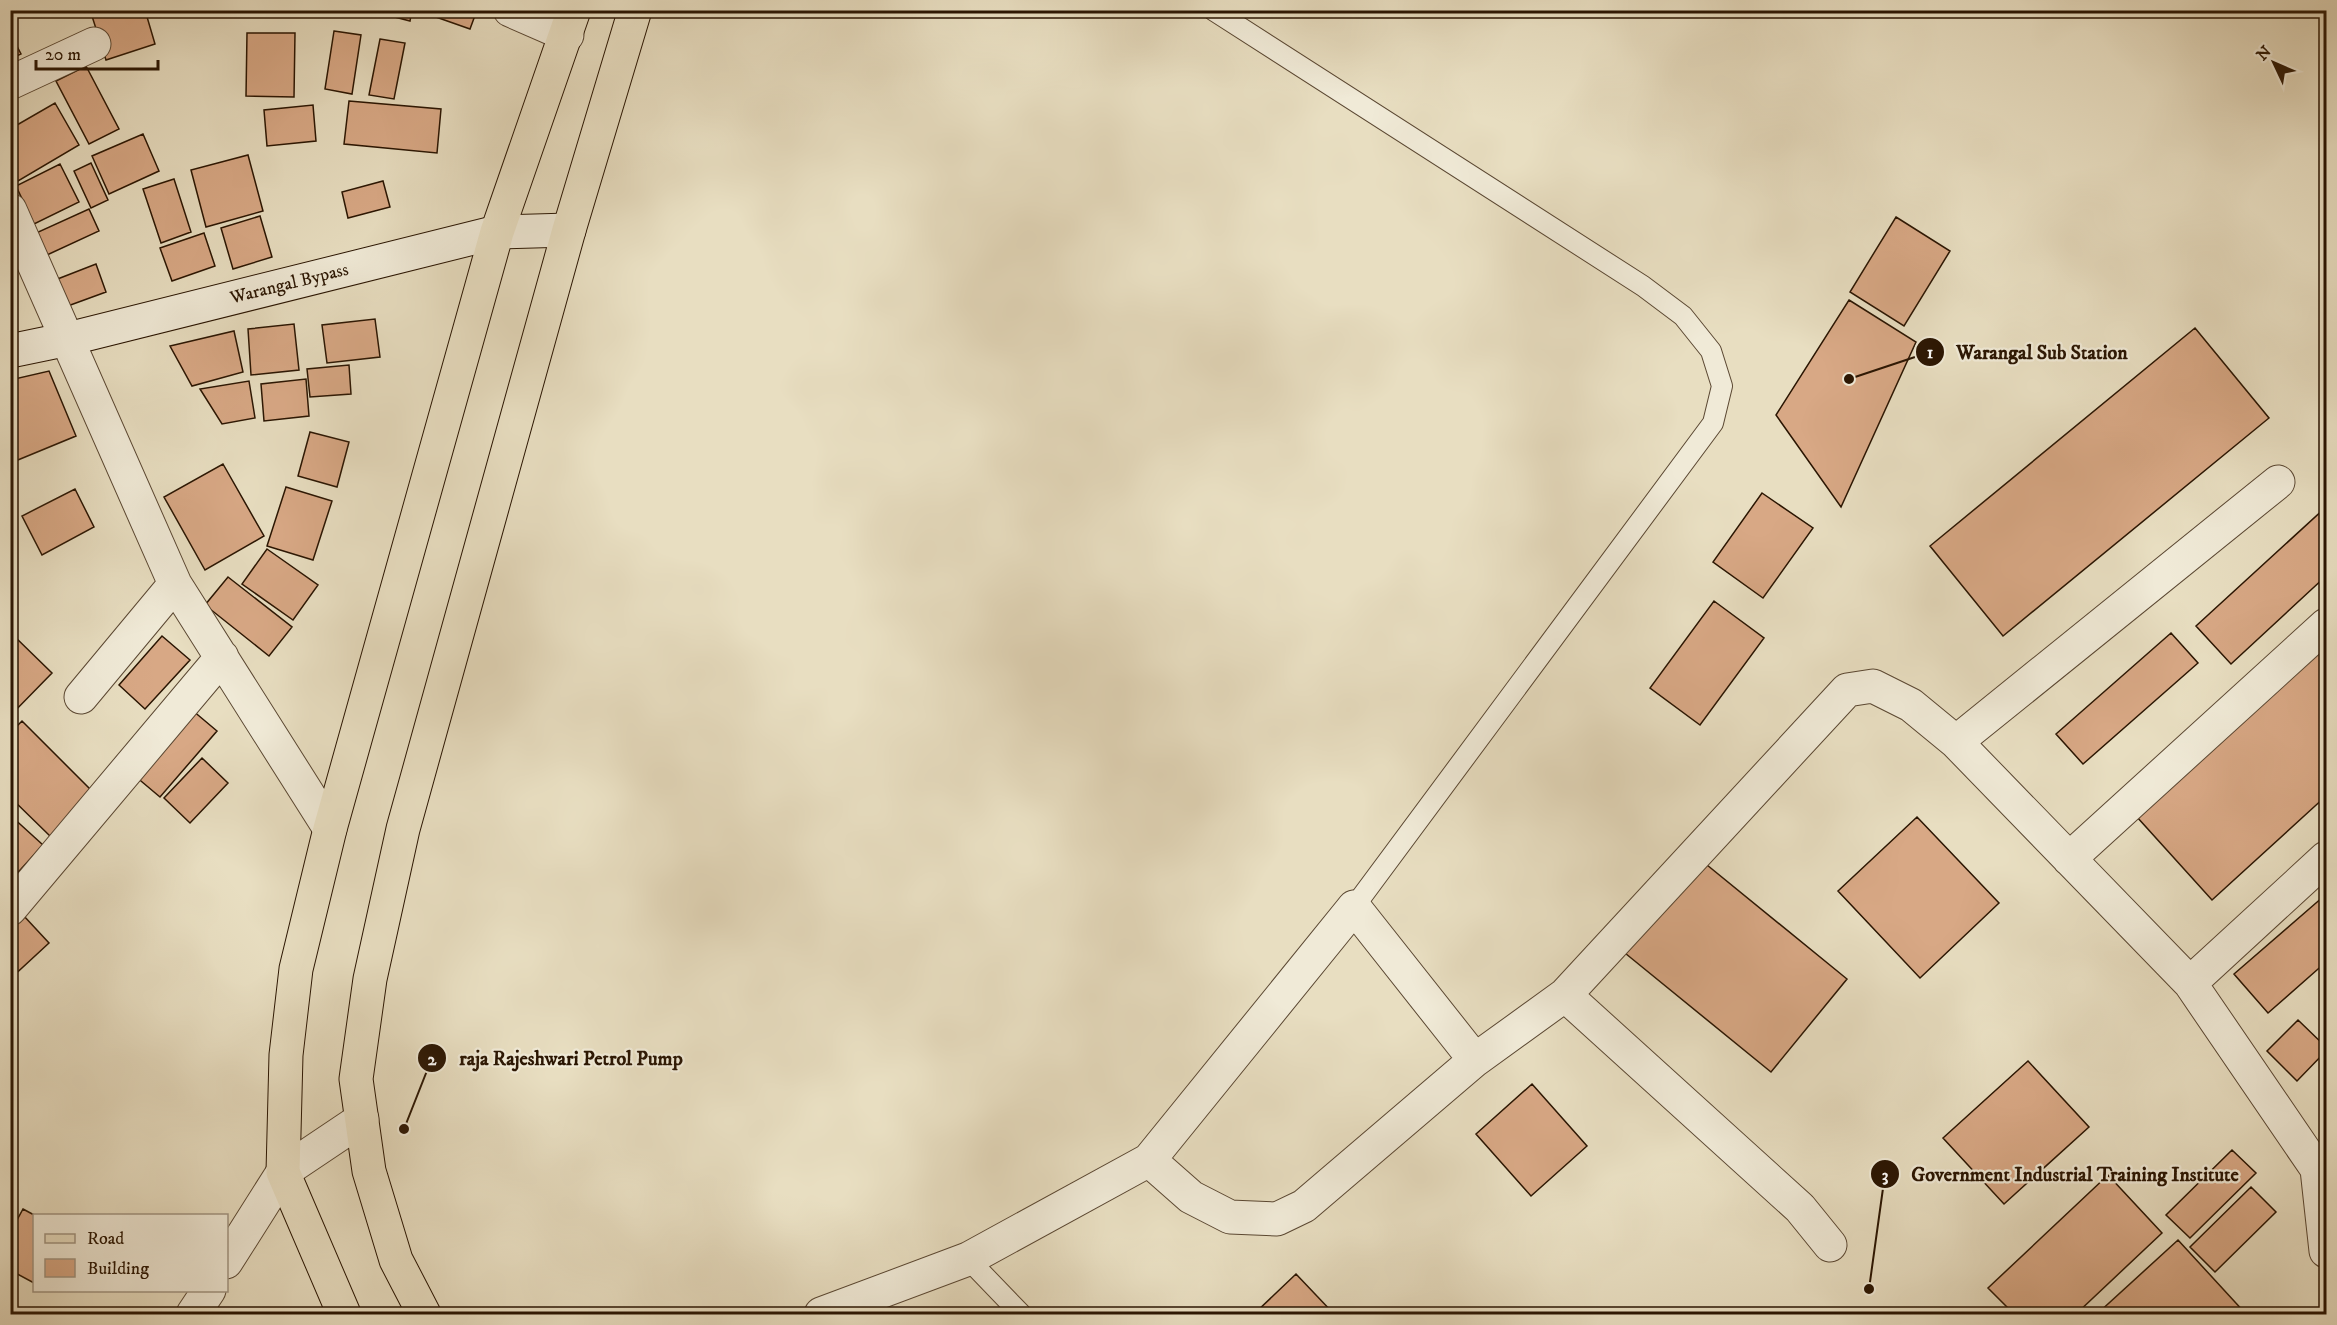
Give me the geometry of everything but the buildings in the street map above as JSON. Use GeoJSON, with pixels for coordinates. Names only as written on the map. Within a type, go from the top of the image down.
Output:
{"type":"FeatureCollection","features":[{"type":"Feature","properties":{"kind":"main road"},"geometry":{"type":"LineString","coordinates":[[424,1314],[396,1260],[369,1171],[356,1079],[370,979],[404,829],[569,230],[635,10]]}},
{"type":"Feature","properties":{"kind":"main road"},"geometry":{"type":"LineString","coordinates":[[344,1314],[283,1172],[286,1055],[296,969],[330,829],[497,232],[571,23]]}},
{"type":"Feature","properties":{"kind":"street"},"geometry":{"type":"LineString","coordinates":[[510,10],[571,23]]}},
{"type":"Feature","properties":{"kind":"street"},"geometry":{"type":"LineString","coordinates":[[10,83],[94,44]]}},
{"type":"Feature","properties":{"kind":"street"},"geometry":{"type":"LineString","coordinates":[[10,210],[175,584],[330,829]]}},
{"type":"Feature","properties":{"kind":"street","name":"Warangal Bypass"},"geometry":{"type":"LineString","coordinates":[[10,351],[68,339],[497,232],[569,230]]}},
{"type":"Feature","properties":{"kind":"street"},"geometry":{"type":"LineString","coordinates":[[1956,742],[2278,482]]}},
{"type":"Feature","properties":{"kind":"street"},"geometry":{"type":"LineString","coordinates":[[81,697],[175,584]]}},
{"type":"Feature","properties":{"kind":"street"},"geometry":{"type":"LineString","coordinates":[[2069,859],[2326,625]]}},
{"type":"Feature","properties":{"kind":"street"},"geometry":{"type":"LineString","coordinates":[[10,909],[222,657]]}},
{"type":"Feature","properties":{"kind":"street"},"geometry":{"type":"LineString","coordinates":[[1149,1160],[1191,1197],[1230,1217],[1277,1219],[1304,1206],[1475,1060],[1564,995],[1847,690],[1873,686],[1911,705],[1956,742],[2190,983],[2322,1164],[2326,1251]]}},
{"type":"Feature","properties":{"kind":"street"},"geometry":{"type":"LineString","coordinates":[[2190,983],[2326,858]]}},
{"type":"Feature","properties":{"kind":"street"},"geometry":{"type":"LineString","coordinates":[[821,1314],[968,1259],[1149,1160],[1354,907],[1475,1060]]}},
{"type":"Feature","properties":{"kind":"street"},"geometry":{"type":"LineString","coordinates":[[1564,995],[1800,1208],[1830,1245]]}},
{"type":"Feature","properties":{"kind":"street"},"geometry":{"type":"LineString","coordinates":[[228,1259],[283,1172],[362,1119]]}},
{"type":"Feature","properties":{"kind":"street"},"geometry":{"type":"LineString","coordinates":[[194,1314],[207,1292]]}},
{"type":"Feature","properties":{"kind":"lane"},"geometry":{"type":"LineString","coordinates":[[1214,10],[1643,286],[1683,316],[1711,351],[1722,386],[1713,423],[1354,907]]}},
{"type":"Feature","properties":{"kind":"lane"},"geometry":{"type":"LineString","coordinates":[[968,1259],[1021,1314]]}},
{"type":"Feature","properties":{"kind":"place","name":"Warangal Sub Station"},"geometry":{"type":"Point","coordinates":[1849,379]}},
{"type":"Feature","properties":{"kind":"place","name":"raja Rajeshwari Petrol Pump"},"geometry":{"type":"Point","coordinates":[404,1129]}},
{"type":"Feature","properties":{"kind":"place","name":"Government Industrial Training Institute"},"geometry":{"type":"Point","coordinates":[1869,1289]}}]}
